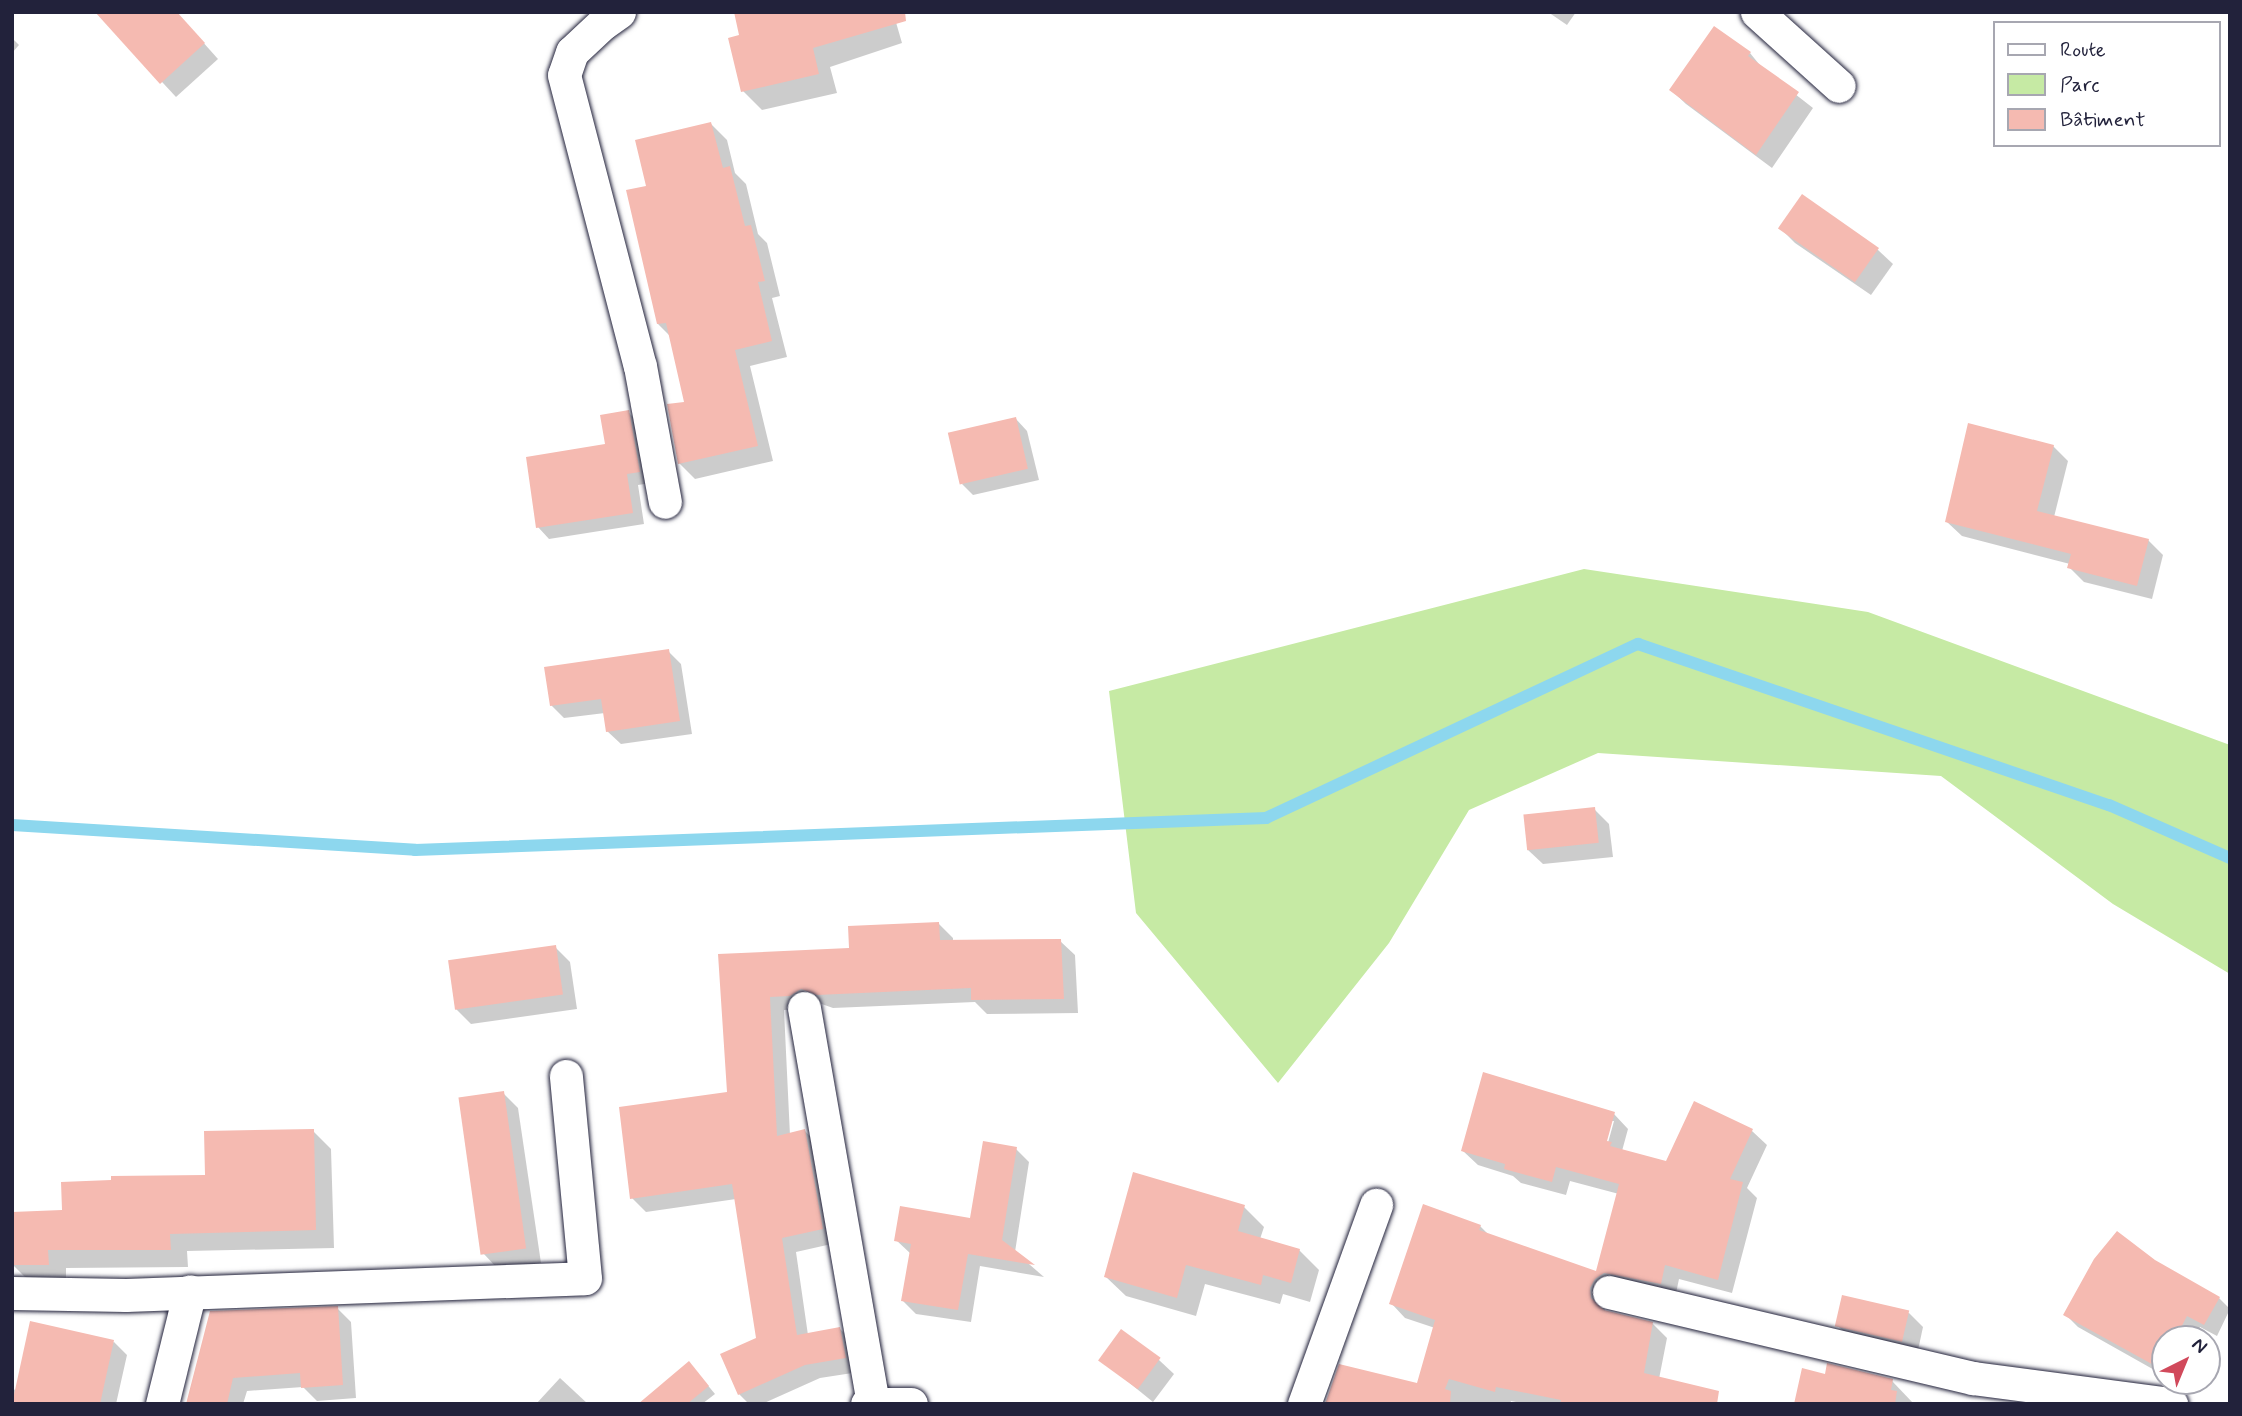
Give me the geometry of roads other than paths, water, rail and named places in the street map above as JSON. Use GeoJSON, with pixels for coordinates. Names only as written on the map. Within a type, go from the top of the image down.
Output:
{"type":"FeatureCollection","features":[{"type":"Feature","properties":{"kind":"street"},"geometry":{"type":"LineString","coordinates":[[619,12],[572,52],[564,75],[640,366],[664,502]]}},
{"type":"Feature","properties":{"kind":"street"},"geometry":{"type":"LineString","coordinates":[[1757,12],[1839,86]]}},
{"type":"Feature","properties":{"kind":"street"},"geometry":{"type":"LineString","coordinates":[[803,1008],[870,1403],[911,1404]]}},
{"type":"Feature","properties":{"kind":"street"},"geometry":{"type":"LineString","coordinates":[[12,1293],[126,1295],[585,1278],[566,1076]]}},
{"type":"Feature","properties":{"kind":"street"},"geometry":{"type":"LineString","coordinates":[[1304,1404],[1376,1205]]}},
{"type":"Feature","properties":{"kind":"street"},"geometry":{"type":"LineString","coordinates":[[162,1404],[190,1291]]}},
{"type":"Feature","properties":{"kind":"street"},"geometry":{"type":"LineString","coordinates":[[1609,1292],[1969,1391],[2171,1404]]}},
{"type":"Feature","properties":{"kind":"waterway"},"geometry":{"type":"LineString","coordinates":[[12,825],[415,850],[1266,818],[1638,644],[2109,805],[2230,858]]}}]}
